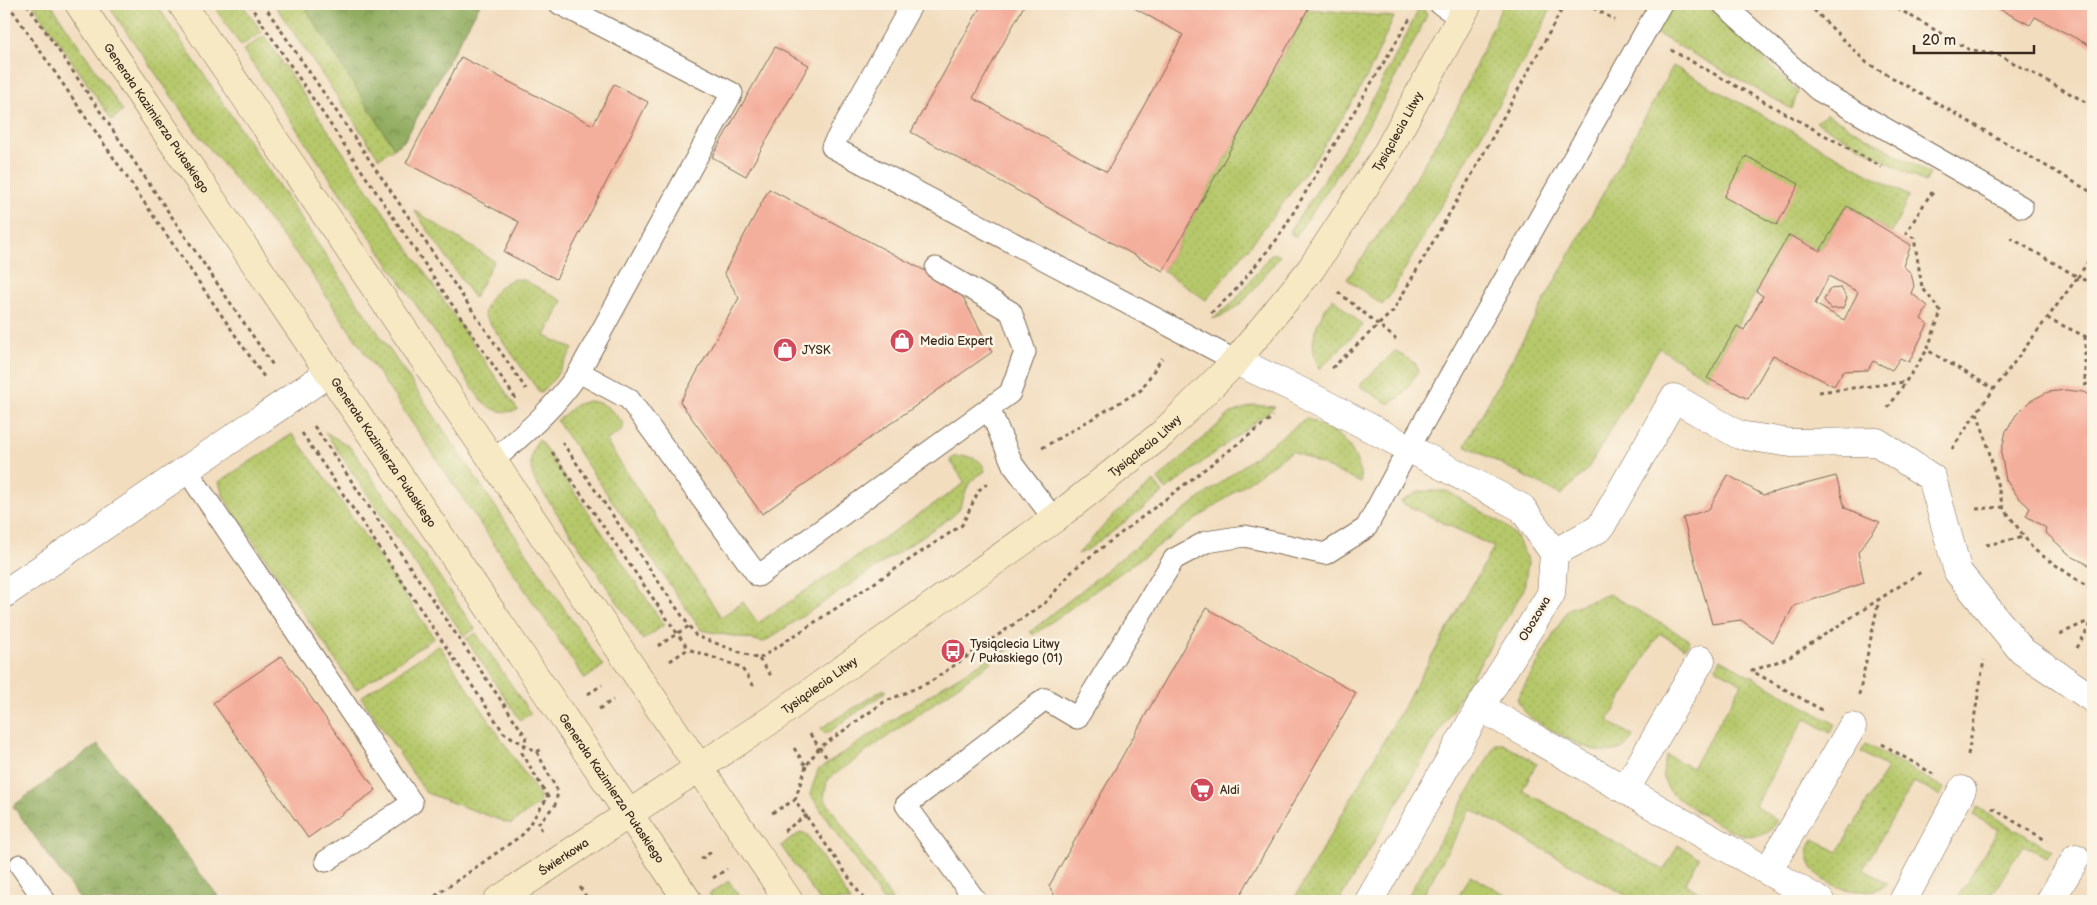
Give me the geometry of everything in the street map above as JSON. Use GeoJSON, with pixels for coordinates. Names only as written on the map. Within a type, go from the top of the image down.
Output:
{"type":"FeatureCollection","features":[{"type":"Feature","properties":{"kind":"main road","name":"Generała Kazimierza Pułaskiego"},"geometry":{"type":"LineString","coordinates":[[79,4],[688,901]]}},
{"type":"Feature","properties":{"kind":"main road"},"geometry":{"type":"LineString","coordinates":[[182,4],[789,901]]}},
{"type":"Feature","properties":{"kind":"main road","name":"Tysiąclecia Litwy"},"geometry":{"type":"LineString","coordinates":[[630,813],[774,718],[1054,519],[1162,434],[1236,361],[1317,261],[1385,156],[1456,8]]}},
{"type":"Feature","properties":{"kind":"main road","name":"Świerkowa"},"geometry":{"type":"LineString","coordinates":[[497,901],[630,813]]}},
{"type":"Feature","properties":{"kind":"street"},"geometry":{"type":"LineString","coordinates":[[1236,361],[1304,393],[1522,508],[1554,553],[1600,528],[1674,398],[1739,435],[1792,443],[1877,442],[1932,478],[1958,572],[2022,651],[2093,699]]}},
{"type":"Feature","properties":{"kind":"street"},"geometry":{"type":"LineString","coordinates":[[4,594],[330,372]]}},
{"type":"Feature","properties":{"kind":"street","name":"Obozowa"},"geometry":{"type":"LineString","coordinates":[[1369,901],[1480,707],[1551,594],[1554,553]]}},
{"type":"Feature","properties":{"kind":"street"},"geometry":{"type":"LineString","coordinates":[[1626,789],[1701,660]]}},
{"type":"Feature","properties":{"kind":"street"},"geometry":{"type":"LineString","coordinates":[[1480,707],[1820,901]]}},
{"type":"Feature","properties":{"kind":"street"},"geometry":{"type":"LineString","coordinates":[[1768,871],[1852,727]]}},
{"type":"Feature","properties":{"kind":"street"},"geometry":{"type":"LineString","coordinates":[[1903,901],[1962,790]]}},
{"type":"Feature","properties":{"kind":"street"},"geometry":{"type":"LineString","coordinates":[[2050,901],[2076,858]]}},
{"type":"Feature","properties":{"kind":"lane"},"geometry":{"type":"LineString","coordinates":[[493,461],[562,397],[579,372],[732,93],[560,4]]}},
{"type":"Feature","properties":{"kind":"lane"},"geometry":{"type":"LineString","coordinates":[[912,4],[832,147],[1236,361]]}},
{"type":"Feature","properties":{"kind":"lane"},"geometry":{"type":"LineString","coordinates":[[976,901],[906,804],[1045,699],[1077,718],[1174,559],[1206,542],[1245,536],[1325,554],[1366,528],[1408,448],[1661,4]]}},
{"type":"Feature","properties":{"kind":"lane"},"geometry":{"type":"LineString","coordinates":[[1723,4],[1818,90],[2022,207]]}},
{"type":"Feature","properties":{"kind":"lane"},"geometry":{"type":"LineString","coordinates":[[579,372],[629,399],[758,576],[1010,393],[1025,352],[1011,312],[936,268]]}},
{"type":"Feature","properties":{"kind":"lane"},"geometry":{"type":"LineString","coordinates":[[990,408],[1013,465],[1054,519]]}},
{"type":"Feature","properties":{"kind":"lane"},"geometry":{"type":"LineString","coordinates":[[186,469],[412,803],[326,861]]}},
{"type":"Feature","properties":{"kind":"lane"},"geometry":{"type":"LineString","coordinates":[[20,865],[45,901]]}},
{"type":"Feature","properties":{"kind":"path"},"geometry":{"type":"LineString","coordinates":[[8,4],[526,737],[522,753],[548,797],[522,835],[428,901]]}},
{"type":"Feature","properties":{"kind":"path"},"geometry":{"type":"LineString","coordinates":[[27,4],[288,400],[504,733],[537,752],[688,648]]}},
{"type":"Feature","properties":{"kind":"path"},"geometry":{"type":"LineString","coordinates":[[249,4],[539,420],[696,636],[759,659],[962,525],[980,490],[1013,465],[1141,390],[1162,358],[1232,293],[1278,238],[1414,12]]}},
{"type":"Feature","properties":{"kind":"path"},"geometry":{"type":"LineString","coordinates":[[262,4],[539,420],[688,648],[741,667],[806,766]]}},
{"type":"Feature","properties":{"kind":"path"},"geometry":{"type":"LineString","coordinates":[[866,901],[795,800],[806,766],[819,748],[884,702],[930,682],[1046,602],[1074,569],[1304,393],[1393,311],[1474,171],[1561,11],[1562,4]]}},
{"type":"Feature","properties":{"kind":"path"},"geometry":{"type":"LineString","coordinates":[[1586,4],[1888,170]]}},
{"type":"Feature","properties":{"kind":"path"},"geometry":{"type":"LineString","coordinates":[[1808,4],[1868,63],[2093,193]]}},
{"type":"Feature","properties":{"kind":"path"},"geometry":{"type":"LineString","coordinates":[[1890,4],[1968,50],[1999,55],[2093,106]]}},
{"type":"Feature","properties":{"kind":"path"},"geometry":{"type":"LineString","coordinates":[[1922,189],[1939,198]]}},
{"type":"Feature","properties":{"kind":"path"},"geometry":{"type":"LineString","coordinates":[[1888,408],[1927,350],[1941,312],[1922,287],[1914,238],[1906,234],[1931,193]]}},
{"type":"Feature","properties":{"kind":"path"},"geometry":{"type":"LineString","coordinates":[[2009,237],[2093,284]]}},
{"type":"Feature","properties":{"kind":"path"},"geometry":{"type":"LineString","coordinates":[[1932,478],[1977,412],[2078,277],[2093,254]]}},
{"type":"Feature","properties":{"kind":"path"},"geometry":{"type":"LineString","coordinates":[[2047,318],[2093,340]]}},
{"type":"Feature","properties":{"kind":"path"},"geometry":{"type":"LineString","coordinates":[[2086,336],[2085,385],[2093,380]]}},
{"type":"Feature","properties":{"kind":"path"},"geometry":{"type":"LineString","coordinates":[[1927,350],[1994,389]]}},
{"type":"Feature","properties":{"kind":"path"},"geometry":{"type":"LineString","coordinates":[[1819,392],[1905,382]]}},
{"type":"Feature","properties":{"kind":"path"},"geometry":{"type":"LineString","coordinates":[[1977,412],[1986,439],[2003,507],[2033,549],[2093,591]]}},
{"type":"Feature","properties":{"kind":"path"},"geometry":{"type":"LineString","coordinates":[[1953,552],[1790,656],[1752,671],[1962,790],[2076,858]]}},
{"type":"Feature","properties":{"kind":"path"},"geometry":{"type":"LineString","coordinates":[[1852,727],[1879,599]]}},
{"type":"Feature","properties":{"kind":"path"},"geometry":{"type":"LineString","coordinates":[[1962,790],[1992,615]]}},
{"type":"Feature","properties":{"kind":"green space"},"geometry":{"type":"Polygon","coordinates":[[[33,4],[51,4],[123,111],[112,120],[33,4]]]}},
{"type":"Feature","properties":{"kind":"green space"},"geometry":{"type":"Polygon","coordinates":[[[107,4],[156,4],[603,666],[585,679],[304,263],[200,137],[107,4]]]}},
{"type":"Feature","properties":{"kind":"green space"},"geometry":{"type":"Polygon","coordinates":[[[212,4],[242,4],[262,32],[241,46],[212,4]]]}},
{"type":"Feature","properties":{"kind":"green space"},"geometry":{"type":"Polygon","coordinates":[[[274,4],[480,4],[404,141],[379,158],[274,4]]]}},
{"type":"Feature","properties":{"kind":"green space"},"geometry":{"type":"Polygon","coordinates":[[[303,4],[480,4],[404,141],[394,148],[303,4]]]}},
{"type":"Feature","properties":{"kind":"green space"},"geometry":{"type":"Polygon","coordinates":[[[1421,4],[1427,15],[1398,73],[1349,156],[1295,237],[1291,234],[1291,229],[1361,120],[1421,4]]]}},
{"type":"Feature","properties":{"kind":"green space"},"geometry":{"type":"Polygon","coordinates":[[[1503,4],[1552,4],[1543,26],[1389,297],[1382,305],[1347,279],[1398,207],[1457,108],[1503,4]]]}},
{"type":"Feature","properties":{"kind":"green space"},"geometry":{"type":"Polygon","coordinates":[[[1672,4],[1705,4],[1712,9],[1798,92],[1792,109],[1652,31],[1665,8],[1672,4]]]}},
{"type":"Feature","properties":{"kind":"green space"},"geometry":{"type":"Polygon","coordinates":[[[1308,9],[1394,17],[1366,79],[1326,142],[1268,223],[1206,300],[1163,271],[1308,9]]]}},
{"type":"Feature","properties":{"kind":"green space"},"geometry":{"type":"Polygon","coordinates":[[[264,36],[282,62],[279,64],[281,66],[283,64],[518,410],[507,412],[498,410],[480,399],[243,50],[264,36]]]}},
{"type":"Feature","properties":{"kind":"green space"},"geometry":{"type":"Polygon","coordinates":[[[1673,66],[1909,196],[1892,233],[1847,206],[1820,251],[1789,235],[1707,378],[1659,348],[1587,470],[1561,495],[1465,445],[1673,66]]]}},
{"type":"Feature","properties":{"kind":"green space"},"geometry":{"type":"Polygon","coordinates":[[[1827,114],[1930,174],[1925,183],[1816,122],[1827,114]]]}},
{"type":"Feature","properties":{"kind":"green space"},"geometry":{"type":"Polygon","coordinates":[[[414,210],[494,261],[474,298],[414,210]]]}},
{"type":"Feature","properties":{"kind":"green space"},"geometry":{"type":"Polygon","coordinates":[[[1271,254],[1280,256],[1250,294],[1233,309],[1212,319],[1234,302],[1271,254]]]}},
{"type":"Feature","properties":{"kind":"green space"},"geometry":{"type":"Polygon","coordinates":[[[515,279],[524,280],[563,301],[545,336],[573,349],[554,379],[540,393],[484,315],[485,309],[495,292],[504,284],[515,279]]]}},
{"type":"Feature","properties":{"kind":"green space"},"geometry":{"type":"Polygon","coordinates":[[[1333,298],[1363,326],[1320,369],[1313,341],[1318,323],[1333,298]]]}},
{"type":"Feature","properties":{"kind":"green space"},"geometry":{"type":"Polygon","coordinates":[[[1395,351],[1416,364],[1418,371],[1403,395],[1389,404],[1361,387],[1361,384],[1395,351]]]}},
{"type":"Feature","properties":{"kind":"green space"},"geometry":{"type":"Polygon","coordinates":[[[588,401],[604,405],[613,411],[624,424],[622,430],[606,441],[721,617],[743,602],[758,623],[965,483],[950,460],[954,457],[964,456],[973,458],[981,463],[985,471],[969,484],[960,508],[953,516],[764,642],[701,630],[557,421],[575,405],[588,401]]]}},
{"type":"Feature","properties":{"kind":"green space"},"geometry":{"type":"Polygon","coordinates":[[[1254,405],[1275,407],[1166,490],[1158,479],[1231,413],[1254,405]]]}},
{"type":"Feature","properties":{"kind":"green space"},"geometry":{"type":"Polygon","coordinates":[[[1306,418],[1333,432],[1345,441],[1360,471],[1361,483],[1292,451],[1033,635],[1030,632],[1129,552],[1306,418]]]}},
{"type":"Feature","properties":{"kind":"green space"},"geometry":{"type":"Polygon","coordinates":[[[325,432],[349,446],[357,456],[475,629],[464,636],[325,432]]]}},
{"type":"Feature","properties":{"kind":"green space"},"geometry":{"type":"Polygon","coordinates":[[[292,434],[319,469],[434,638],[356,690],[224,498],[219,482],[292,434]]]}},
{"type":"Feature","properties":{"kind":"green space"},"geometry":{"type":"Polygon","coordinates":[[[539,439],[664,625],[643,640],[535,481],[531,459],[533,449],[539,439]]]}},
{"type":"Feature","properties":{"kind":"green space"},"geometry":{"type":"Polygon","coordinates":[[[1154,481],[1163,493],[1086,551],[1078,554],[1109,520],[1154,481]]]}},
{"type":"Feature","properties":{"kind":"green space"},"geometry":{"type":"Polygon","coordinates":[[[1420,491],[1447,491],[1503,524],[1517,537],[1528,562],[1524,589],[1339,901],[1293,901],[1494,547],[1400,502],[1420,491]]]}},
{"type":"Feature","properties":{"kind":"green space"},"geometry":{"type":"Polygon","coordinates":[[[1609,594],[1690,640],[1685,648],[1659,633],[1608,721],[1633,736],[1624,747],[1613,751],[1599,751],[1569,740],[1531,718],[1517,699],[1568,609],[1609,594]]]}},
{"type":"Feature","properties":{"kind":"green space"},"geometry":{"type":"Polygon","coordinates":[[[476,633],[531,714],[520,720],[466,639],[476,633]]]}},
{"type":"Feature","properties":{"kind":"green space"},"geometry":{"type":"Polygon","coordinates":[[[439,645],[540,797],[540,802],[537,805],[511,824],[426,793],[361,697],[439,645]]]}},
{"type":"Feature","properties":{"kind":"green space"},"geometry":{"type":"Polygon","coordinates":[[[1007,648],[1009,649],[827,780],[824,798],[893,901],[883,901],[810,794],[818,770],[949,682],[1007,648]]]}},
{"type":"Feature","properties":{"kind":"green space"},"geometry":{"type":"Polygon","coordinates":[[[1721,659],[1835,724],[1830,733],[1805,718],[1755,805],[1777,821],[1768,832],[1757,836],[1743,835],[1714,822],[1672,794],[1664,779],[1663,773],[1667,755],[1692,768],[1742,684],[1715,668],[1721,659]]]}},
{"type":"Feature","properties":{"kind":"green space"},"geometry":{"type":"Polygon","coordinates":[[[884,689],[886,691],[884,693],[826,734],[821,728],[884,689]]]}},
{"type":"Feature","properties":{"kind":"green space"},"geometry":{"type":"Polygon","coordinates":[[[98,744],[222,901],[81,901],[13,806],[98,744]]]}},
{"type":"Feature","properties":{"kind":"green space"},"geometry":{"type":"Polygon","coordinates":[[[1496,744],[1503,744],[1537,763],[1522,790],[1664,870],[1678,845],[1699,858],[1685,884],[1714,901],[1636,901],[1471,809],[1420,901],[1405,901],[1496,744]]]}},
{"type":"Feature","properties":{"kind":"green space"},"geometry":{"type":"Polygon","coordinates":[[[1866,744],[1944,788],[1940,796],[1914,782],[1863,869],[1888,884],[1876,890],[1861,891],[1831,884],[1819,875],[1811,865],[1808,853],[1813,839],[1838,852],[1887,768],[1861,752],[1866,744]]]}},
{"type":"Feature","properties":{"kind":"green space"},"geometry":{"type":"Polygon","coordinates":[[[1977,807],[2052,851],[2047,858],[2023,845],[1988,901],[1956,901],[1998,830],[1973,815],[1977,807]]]}},
{"type":"Feature","properties":{"kind":"green space"},"geometry":{"type":"Polygon","coordinates":[[[801,832],[806,834],[851,901],[820,901],[781,846],[801,832]]]}},
{"type":"Feature","properties":{"kind":"green space"},"geometry":{"type":"Polygon","coordinates":[[[1470,875],[1517,901],[1456,901],[1470,875]]]}},
{"type":"Feature","properties":{"kind":"green space"},"geometry":{"type":"Polygon","coordinates":[[[729,881],[742,901],[714,901],[709,894],[729,881]]]}},
{"type":"Feature","properties":{"kind":"building"},"geometry":{"type":"Polygon","coordinates":[[[982,4],[1025,4],[973,98],[1107,172],[1183,35],[1127,4],[1298,4],[1308,9],[1163,271],[911,132],[982,4]]]}},
{"type":"Feature","properties":{"kind":"building"},"geometry":{"type":"Polygon","coordinates":[[[1990,4],[2093,4],[2093,47],[2035,17],[2030,25],[1990,4]]]}},
{"type":"Feature","properties":{"kind":"building"},"geometry":{"type":"Polygon","coordinates":[[[775,47],[809,65],[746,176],[712,157],[775,47]]]}},
{"type":"Feature","properties":{"kind":"building"},"geometry":{"type":"Polygon","coordinates":[[[461,57],[593,125],[614,84],[648,102],[556,279],[504,252],[519,222],[406,163],[461,57]]]}},
{"type":"Feature","properties":{"kind":"building"},"geometry":{"type":"Polygon","coordinates":[[[1746,156],[1799,184],[1777,225],[1724,197],[1746,156]]]}},
{"type":"Feature","properties":{"kind":"building"},"geometry":{"type":"Polygon","coordinates":[[[769,189],[958,288],[992,352],[762,514],[680,402],[739,298],[724,273],[769,189]]]}},
{"type":"Feature","properties":{"kind":"building"},"geometry":{"type":"Polygon","coordinates":[[[1847,206],[1911,245],[1903,266],[1911,273],[1914,286],[1911,293],[1928,306],[1921,319],[1928,324],[1909,362],[1900,358],[1892,370],[1873,361],[1868,370],[1843,371],[1834,386],[1773,355],[1748,399],[1707,378],[1737,326],[1744,330],[1763,296],[1756,291],[1789,235],[1820,251],[1847,206]],[[1829,276],[1815,304],[1844,320],[1858,292],[1829,276]]]}},
{"type":"Feature","properties":{"kind":"building"},"geometry":{"type":"Polygon","coordinates":[[[1841,288],[1847,298],[1843,308],[1831,309],[1824,300],[1829,289],[1841,288]]]}},
{"type":"Feature","properties":{"kind":"building"},"geometry":{"type":"Polygon","coordinates":[[[2066,390],[2083,392],[2093,397],[2093,567],[2071,556],[2045,532],[2046,528],[2026,516],[2030,508],[2018,497],[2006,480],[2001,453],[2006,431],[2016,415],[2030,401],[2048,392],[2066,390]]]}},
{"type":"Feature","properties":{"kind":"building"},"geometry":{"type":"Polygon","coordinates":[[[1728,475],[1763,495],[1836,476],[1845,508],[1880,522],[1858,552],[1864,583],[1794,606],[1773,642],[1741,620],[1712,624],[1683,518],[1709,509],[1728,475]]]}},
{"type":"Feature","properties":{"kind":"building","name":"Aldi"},"geometry":{"type":"Polygon","coordinates":[[[1206,608],[1356,693],[1237,901],[1058,901],[1049,886],[1206,608]]]}},
{"type":"Feature","properties":{"kind":"building"},"geometry":{"type":"Polygon","coordinates":[[[282,656],[376,790],[308,838],[213,703],[282,656]]]}},
{"type":"Feature","properties":{"kind":"place","name":"Media Expert"},"geometry":{"type":"Point","coordinates":[902,341]}},
{"type":"Feature","properties":{"kind":"place","name":"JYSK"},"geometry":{"type":"Point","coordinates":[785,350]}},
{"type":"Feature","properties":{"kind":"place","name":"Tysiąclecia Litwy / Pułaskiego (01)"},"geometry":{"type":"Point","coordinates":[953,651]}},
{"type":"Feature","properties":{"kind":"place","name":"Aldi"},"geometry":{"type":"Point","coordinates":[1202,790]}}]}
